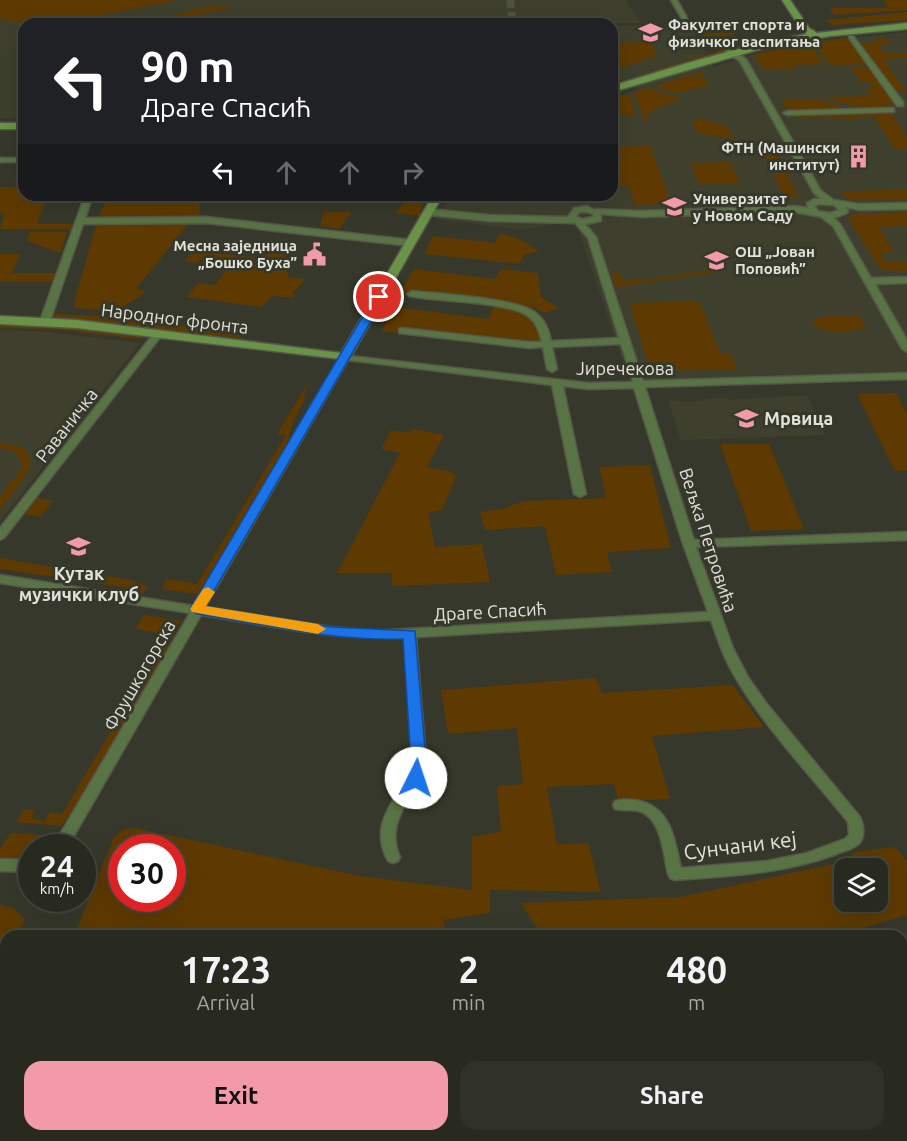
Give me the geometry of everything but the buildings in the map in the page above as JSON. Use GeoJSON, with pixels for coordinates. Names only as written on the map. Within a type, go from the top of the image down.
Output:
{"type":"FeatureCollection","features":[{"type":"Feature","properties":{"kind":"main road"},"geometry":{"type":"LineString","coordinates":[[786,0],[810,32]]}},
{"type":"Feature","properties":{"kind":"main road"},"geometry":{"type":"LineString","coordinates":[[618,78],[745,41],[810,32],[907,24]]}},
{"type":"Feature","properties":{"kind":"main road"},"geometry":{"type":"LineString","coordinates":[[618,87],[729,52],[810,32]]}},
{"type":"Feature","properties":{"kind":"main road"},"geometry":{"type":"LineString","coordinates":[[0,126],[18,126]]}},
{"type":"Feature","properties":{"kind":"main road"},"geometry":{"type":"LineString","coordinates":[[0,133],[18,133]]}},
{"type":"Feature","properties":{"kind":"main road","name":"Фрушкогорска"},"geometry":{"type":"LineString","coordinates":[[345,357],[434,201]]}},
{"type":"Feature","properties":{"kind":"main road","name":"Народног фронта"},"geometry":{"type":"LineString","coordinates":[[0,320],[45,321],[345,357]]}},
{"type":"Feature","properties":{"kind":"street"},"geometry":{"type":"LineString","coordinates":[[674,0],[684,18]]}},
{"type":"Feature","properties":{"kind":"street"},"geometry":{"type":"LineString","coordinates":[[851,37],[900,104]]}},
{"type":"Feature","properties":{"kind":"street"},"geometry":{"type":"LineString","coordinates":[[729,52],[742,59],[814,203],[824,215],[859,207],[907,206]]}},
{"type":"Feature","properties":{"kind":"street"},"geometry":{"type":"LineString","coordinates":[[787,113],[891,110]]}},
{"type":"Feature","properties":{"kind":"street"},"geometry":{"type":"LineString","coordinates":[[0,160],[18,160]]}},
{"type":"Feature","properties":{"kind":"street"},"geometry":{"type":"LineString","coordinates":[[45,321],[87,201]]}},
{"type":"Feature","properties":{"kind":"street"},"geometry":{"type":"LineString","coordinates":[[429,212],[465,216],[528,218],[596,217],[795,209],[830,201],[839,213],[868,281],[907,349]]}},
{"type":"Feature","properties":{"kind":"street","name":"Вељка Петровића"},"geometry":{"type":"LineString","coordinates":[[575,217],[592,237],[689,544],[715,616],[746,683],[855,821]]}},
{"type":"Feature","properties":{"kind":"street"},"geometry":{"type":"LineString","coordinates":[[592,237],[596,217]]}},
{"type":"Feature","properties":{"kind":"street"},"geometry":{"type":"LineString","coordinates":[[80,221],[206,220],[411,243]]}},
{"type":"Feature","properties":{"kind":"street"},"geometry":{"type":"LineString","coordinates":[[868,281],[907,280]]}},
{"type":"Feature","properties":{"kind":"street"},"geometry":{"type":"LineString","coordinates":[[412,294],[528,310],[541,321],[552,369]]}},
{"type":"Feature","properties":{"kind":"street"},"geometry":{"type":"LineString","coordinates":[[402,331],[529,345],[625,341]]}},
{"type":"Feature","properties":{"kind":"street","name":"Раваничка"},"geometry":{"type":"LineString","coordinates":[[0,536],[158,334]]}},
{"type":"Feature","properties":{"kind":"street","name":"Јиречекова"},"geometry":{"type":"LineString","coordinates":[[345,357],[557,384],[639,386],[907,376]]}},
{"type":"Feature","properties":{"kind":"street","name":"Фрушкогорска"},"geometry":{"type":"LineString","coordinates":[[67,834],[345,357]]}},
{"type":"Feature","properties":{"kind":"street"},"geometry":{"type":"LineString","coordinates":[[557,384],[580,494]]}},
{"type":"Feature","properties":{"kind":"street"},"geometry":{"type":"LineString","coordinates":[[689,544],[907,536]]}},
{"type":"Feature","properties":{"kind":"street","name":"Драге Спасић"},"geometry":{"type":"LineString","coordinates":[[0,579],[332,631],[372,635],[715,616]]}},
{"type":"Feature","properties":{"kind":"street"},"geometry":{"type":"LineString","coordinates":[[393,857],[387,844],[389,823],[416,778],[419,761],[410,634]]}},
{"type":"Feature","properties":{"kind":"street","name":"Сунчани кеј"},"geometry":{"type":"LineString","coordinates":[[620,805],[649,807],[661,818],[675,874],[767,867],[809,858],[850,843],[856,836],[855,821]]}},
{"type":"Feature","properties":{"kind":"street"},"geometry":{"type":"LineString","coordinates":[[0,865],[18,866]]}},
{"type":"Feature","properties":{"kind":"shaded area"},"geometry":{"type":"Polygon","coordinates":[[[0,0],[625,0],[641,23],[618,23],[618,18],[18,18],[18,118],[0,118],[0,0]]]}},
{"type":"Feature","properties":{"kind":"shaded area"},"geometry":{"type":"Polygon","coordinates":[[[0,0],[178,0],[90,18],[18,18],[18,22],[0,18],[0,0]]]}},
{"type":"Feature","properties":{"kind":"shaded area"},"geometry":{"type":"Polygon","coordinates":[[[883,0],[907,0],[907,10],[834,15],[830,8],[888,8],[883,0]]]}},
{"type":"Feature","properties":{"kind":"shaded area"},"geometry":{"type":"Polygon","coordinates":[[[210,6],[237,7],[177,18],[160,18],[210,6]]]}},
{"type":"Feature","properties":{"kind":"shaded area"},"geometry":{"type":"Polygon","coordinates":[[[907,12],[907,20],[832,25],[826,20],[907,12]]]}},
{"type":"Feature","properties":{"kind":"shaded area"},"geometry":{"type":"Polygon","coordinates":[[[746,23],[733,35],[705,42],[695,25],[725,32],[696,24],[746,23]]]}},
{"type":"Feature","properties":{"kind":"shaded area","name":"Универзитет у Новом Саду"},"geometry":{"type":"Polygon","coordinates":[[[690,25],[714,67],[754,54],[806,43],[907,32],[907,378],[632,388],[577,226],[567,222],[522,230],[435,219],[448,201],[618,201],[618,96],[640,89],[618,79],[618,26],[690,25]]]}},
{"type":"Feature","properties":{"kind":"shaded area"},"geometry":{"type":"Polygon","coordinates":[[[799,33],[631,78],[730,47],[799,33]]]}},
{"type":"Feature","properties":{"kind":"shaded area"},"geometry":{"type":"Polygon","coordinates":[[[845,38],[851,41],[868,64],[829,65],[816,45],[818,42],[845,38]]]}},
{"type":"Feature","properties":{"kind":"shaded area"},"geometry":{"type":"Polygon","coordinates":[[[886,38],[890,44],[878,45],[885,54],[907,54],[907,58],[883,59],[907,93],[895,90],[859,43],[874,43],[876,39],[886,38]]]}},
{"type":"Feature","properties":{"kind":"shaded area"},"geometry":{"type":"Polygon","coordinates":[[[651,42],[656,56],[618,69],[618,43],[651,42]]]}},
{"type":"Feature","properties":{"kind":"shaded area"},"geometry":{"type":"Polygon","coordinates":[[[811,45],[823,64],[793,65],[795,69],[763,70],[754,54],[811,45]]]}},
{"type":"Feature","properties":{"kind":"shaded area"},"geometry":{"type":"Polygon","coordinates":[[[850,67],[869,67],[896,103],[869,108],[823,97],[870,96],[866,89],[875,88],[870,82],[861,82],[850,67]]]}},
{"type":"Feature","properties":{"kind":"shaded area"},"geometry":{"type":"Polygon","coordinates":[[[703,71],[704,75],[694,76],[705,79],[709,86],[677,93],[659,88],[658,85],[703,71]]]}},
{"type":"Feature","properties":{"kind":"shaded area"},"geometry":{"type":"Polygon","coordinates":[[[646,88],[682,99],[648,112],[650,119],[645,121],[634,92],[646,88]]]}},
{"type":"Feature","properties":{"kind":"shaded area"},"geometry":{"type":"Polygon","coordinates":[[[630,94],[635,115],[618,115],[618,97],[630,94]]]}},
{"type":"Feature","properties":{"kind":"shaded area"},"geometry":{"type":"Polygon","coordinates":[[[781,99],[816,99],[854,110],[798,111],[785,107],[781,99]]]}},
{"type":"Feature","properties":{"kind":"shaded area"},"geometry":{"type":"Polygon","coordinates":[[[889,111],[907,137],[907,149],[895,149],[873,116],[853,119],[794,117],[799,114],[889,111]]]}},
{"type":"Feature","properties":{"kind":"shaded area"},"geometry":{"type":"Polygon","coordinates":[[[699,118],[728,127],[734,139],[696,133],[693,121],[699,118]]]}},
{"type":"Feature","properties":{"kind":"shaded area"},"geometry":{"type":"Polygon","coordinates":[[[650,146],[672,204],[635,205],[629,186],[618,187],[618,147],[650,146]]]}},
{"type":"Feature","properties":{"kind":"shaded area"},"geometry":{"type":"Polygon","coordinates":[[[761,148],[775,149],[799,198],[784,196],[761,148]]]}},
{"type":"Feature","properties":{"kind":"shaded area"},"geometry":{"type":"Polygon","coordinates":[[[730,162],[740,183],[699,184],[690,163],[730,162]]]}},
{"type":"Feature","properties":{"kind":"shaded area"},"geometry":{"type":"Polygon","coordinates":[[[0,187],[18,187],[18,201],[46,201],[37,224],[73,224],[71,229],[0,229],[4,213],[0,212],[0,187]]]}},
{"type":"Feature","properties":{"kind":"shaded area"},"geometry":{"type":"Polygon","coordinates":[[[907,189],[907,199],[851,200],[840,192],[907,189]]]}},
{"type":"Feature","properties":{"kind":"shaded area"},"geometry":{"type":"Polygon","coordinates":[[[106,201],[199,201],[200,217],[99,217],[106,201]]]}},
{"type":"Feature","properties":{"kind":"shaded area"},"geometry":{"type":"Polygon","coordinates":[[[405,201],[424,201],[420,216],[396,213],[405,201]]]}},
{"type":"Feature","properties":{"kind":"shaded area"},"geometry":{"type":"Polygon","coordinates":[[[324,212],[351,212],[340,229],[320,226],[324,212]]]}},
{"type":"Feature","properties":{"kind":"shaded area"},"geometry":{"type":"Polygon","coordinates":[[[907,212],[907,226],[879,227],[894,252],[880,253],[885,262],[907,262],[907,271],[881,270],[848,218],[854,214],[907,212]]]}},
{"type":"Feature","properties":{"kind":"shaded area"},"geometry":{"type":"Polygon","coordinates":[[[189,223],[136,289],[146,291],[139,297],[115,313],[73,307],[96,225],[189,223]]]}},
{"type":"Feature","properties":{"kind":"shaded area"},"geometry":{"type":"Polygon","coordinates":[[[30,232],[67,232],[60,253],[27,241],[30,232]]]}},
{"type":"Feature","properties":{"kind":"shaded area"},"geometry":{"type":"Polygon","coordinates":[[[500,233],[519,239],[539,251],[524,255],[519,264],[424,254],[433,236],[495,243],[500,233]]]}},
{"type":"Feature","properties":{"kind":"shaded area"},"geometry":{"type":"Polygon","coordinates":[[[193,251],[264,258],[270,251],[286,253],[285,257],[296,258],[286,272],[289,273],[287,277],[306,279],[292,294],[296,295],[293,298],[273,296],[261,307],[186,297],[199,283],[215,285],[229,267],[227,266],[229,263],[200,259],[197,263],[184,261],[193,251]]]}},
{"type":"Feature","properties":{"kind":"shaded area"},"geometry":{"type":"Polygon","coordinates":[[[0,254],[20,254],[12,273],[61,273],[58,282],[0,282],[0,254]]]}},
{"type":"Feature","properties":{"kind":"shaded area"},"geometry":{"type":"Polygon","coordinates":[[[414,269],[495,279],[501,269],[538,273],[541,297],[559,308],[545,313],[534,308],[401,292],[414,269]]]}},
{"type":"Feature","properties":{"kind":"shaded area"},"geometry":{"type":"Polygon","coordinates":[[[715,269],[717,272],[616,287],[611,272],[618,273],[625,281],[638,279],[640,281],[715,269]]]}},
{"type":"Feature","properties":{"kind":"shaded area"},"geometry":{"type":"Polygon","coordinates":[[[699,301],[720,353],[730,353],[738,369],[650,371],[630,303],[699,301]]]}},
{"type":"Feature","properties":{"kind":"shaded area"},"geometry":{"type":"Polygon","coordinates":[[[394,307],[488,319],[494,307],[515,308],[540,322],[541,343],[528,344],[398,330],[395,333],[382,331],[394,307]]]}},
{"type":"Feature","properties":{"kind":"shaded area"},"geometry":{"type":"Polygon","coordinates":[[[53,314],[99,316],[238,333],[241,338],[58,319],[53,314]]]}},
{"type":"Feature","properties":{"kind":"shaded area"},"geometry":{"type":"Polygon","coordinates":[[[859,315],[866,329],[830,331],[823,330],[812,323],[819,317],[859,315]]]}},
{"type":"Feature","properties":{"kind":"shaded area"},"geometry":{"type":"Polygon","coordinates":[[[0,323],[68,326],[135,334],[144,339],[50,329],[0,328],[0,323]]]}},
{"type":"Feature","properties":{"kind":"shaded area"},"geometry":{"type":"Polygon","coordinates":[[[0,330],[46,332],[140,343],[0,521],[0,330]]]}},
{"type":"Feature","properties":{"kind":"shaded area"},"geometry":{"type":"Polygon","coordinates":[[[308,386],[303,396],[306,397],[293,422],[288,442],[198,594],[161,589],[167,579],[197,584],[285,436],[277,434],[308,386]]]}},
{"type":"Feature","properties":{"kind":"shaded area"},"geometry":{"type":"Polygon","coordinates":[[[896,393],[907,414],[907,470],[895,471],[857,394],[896,393]]]}},
{"type":"Feature","properties":{"kind":"shaded area"},"geometry":{"type":"Polygon","coordinates":[[[807,395],[825,435],[681,440],[668,400],[680,402],[807,395]]]}},
{"type":"Feature","properties":{"kind":"shaded area"},"geometry":{"type":"Polygon","coordinates":[[[412,429],[444,435],[427,467],[452,472],[456,476],[442,510],[428,513],[435,547],[482,544],[490,582],[393,586],[391,573],[337,573],[400,453],[381,449],[391,430],[410,433],[412,429]]]}},
{"type":"Feature","properties":{"kind":"shaded area"},"geometry":{"type":"Polygon","coordinates":[[[0,443],[17,446],[27,452],[30,460],[23,479],[0,510],[0,497],[22,467],[18,456],[12,451],[0,448],[0,443]]]}},
{"type":"Feature","properties":{"kind":"shaded area"},"geometry":{"type":"Polygon","coordinates":[[[720,444],[769,444],[804,529],[751,531],[720,444]]]}},
{"type":"Feature","properties":{"kind":"shaded area"},"geometry":{"type":"Polygon","coordinates":[[[650,465],[671,548],[607,552],[612,572],[556,575],[545,526],[485,530],[480,512],[502,509],[524,501],[606,498],[599,467],[650,465]]]}},
{"type":"Feature","properties":{"kind":"shaded area"},"geometry":{"type":"Polygon","coordinates":[[[31,497],[53,501],[40,517],[18,513],[31,497]]]}},
{"type":"Feature","properties":{"kind":"shaded area"},"geometry":{"type":"Polygon","coordinates":[[[0,558],[135,581],[148,586],[141,596],[132,595],[135,589],[0,569],[0,558]]]}},
{"type":"Feature","properties":{"kind":"shaded area"},"geometry":{"type":"Polygon","coordinates":[[[144,615],[181,621],[119,745],[61,826],[16,822],[24,809],[34,810],[32,818],[45,821],[50,812],[62,814],[168,635],[135,629],[144,615]]]}},
{"type":"Feature","properties":{"kind":"shaded area"},"geometry":{"type":"Polygon","coordinates":[[[596,678],[602,693],[733,685],[764,727],[652,736],[670,799],[618,801],[614,784],[547,787],[557,844],[588,843],[601,892],[490,890],[490,913],[443,920],[446,930],[76,930],[84,912],[96,912],[96,881],[108,851],[108,912],[186,912],[186,839],[360,876],[472,890],[472,837],[501,832],[497,786],[523,784],[517,728],[448,734],[441,690],[596,678]]]}},
{"type":"Feature","properties":{"kind":"shaded area"},"geometry":{"type":"Polygon","coordinates":[[[135,828],[163,834],[118,834],[135,828]]]}},
{"type":"Feature","properties":{"kind":"shaded area"},"geometry":{"type":"Polygon","coordinates":[[[11,833],[25,834],[18,834],[18,858],[0,857],[0,848],[11,833]]]}},
{"type":"Feature","properties":{"kind":"shaded area"},"geometry":{"type":"Polygon","coordinates":[[[895,847],[907,861],[907,915],[856,930],[538,930],[521,903],[681,897],[834,864],[834,912],[888,912],[888,858],[850,858],[854,852],[895,847]]]}},
{"type":"Feature","properties":{"kind":"shaded area"},"geometry":{"type":"Polygon","coordinates":[[[0,905],[13,908],[25,919],[22,930],[0,930],[0,905]]]}},
{"type":"Feature","properties":{"kind":"tunnel"},"geometry":{"type":"LineString","coordinates":[[510,0],[512,18]]}},
{"type":"Feature","properties":{"kind":"slow traffic"},"geometry":{"type":"LineString","coordinates":[[208,592],[197,609],[318,629]]}},
{"type":"Feature","properties":{"kind":"place","name":"Факултет спорта и физичког васпитања"},"geometry":{"type":"Point","coordinates":[650,33]}},
{"type":"Feature","properties":{"kind":"place","name":"ФТН (Машински институт)"},"geometry":{"type":"Point","coordinates":[858,156]}},
{"type":"Feature","properties":{"kind":"place","name":"Универзитет у Новом Саду"},"geometry":{"type":"Point","coordinates":[675,207]}},
{"type":"Feature","properties":{"kind":"place","name":"Месна заједница „Бошко Буха”"},"geometry":{"type":"Point","coordinates":[315,254]}},
{"type":"Feature","properties":{"kind":"place","name":"ОШ „Јован Поповић”"},"geometry":{"type":"Point","coordinates":[717,260]}},
{"type":"Feature","properties":{"kind":"place","name":"Мрвица"},"geometry":{"type":"Point","coordinates":[746,418]}},
{"type":"Feature","properties":{"kind":"place","name":"Кутак музички клуб"},"geometry":{"type":"Point","coordinates":[79,547]}},
{"type":"Feature","properties":{"kind":"route"},"geometry":{"type":"LineString","coordinates":[[379,297],[197,609],[332,631],[372,635],[410,634],[419,761],[416,778]]}}]}
